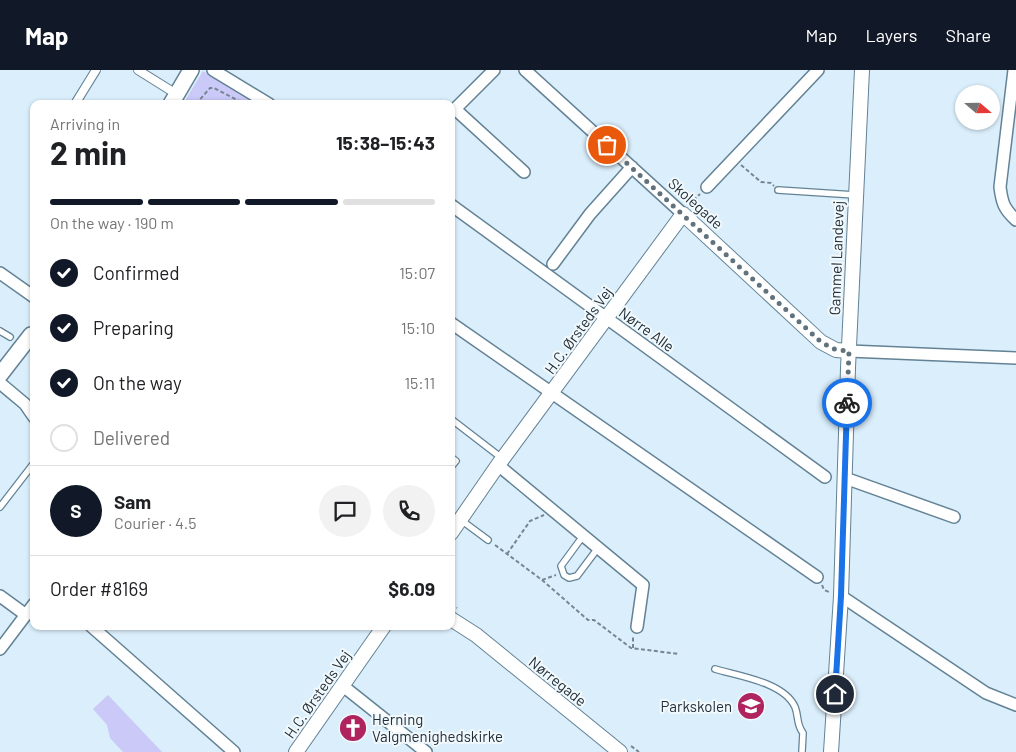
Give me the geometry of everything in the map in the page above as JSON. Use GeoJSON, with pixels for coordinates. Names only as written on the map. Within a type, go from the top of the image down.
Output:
{"type":"FeatureCollection","features":[{"type":"Feature","properties":{"kind":"main road"},"geometry":{"type":"LineString","coordinates":[[170,97],[191,70]]}},
{"type":"Feature","properties":{"kind":"main road"},"geometry":{"type":"LineString","coordinates":[[0,375],[30,336]]}},
{"type":"Feature","properties":{"kind":"street"},"geometry":{"type":"LineString","coordinates":[[77,100],[96,70]]}},
{"type":"Feature","properties":{"kind":"street"},"geometry":{"type":"LineString","coordinates":[[138,70],[170,97]]}},
{"type":"Feature","properties":{"kind":"street"},"geometry":{"type":"LineString","coordinates":[[213,70],[262,100]]}},
{"type":"Feature","properties":{"kind":"street"},"geometry":{"type":"LineString","coordinates":[[455,109],[494,70]]}},
{"type":"Feature","properties":{"kind":"street","name":"Skolegade"},"geometry":{"type":"LineString","coordinates":[[525,70],[821,342],[836,350],[849,351]]}},
{"type":"Feature","properties":{"kind":"street"},"geometry":{"type":"LineString","coordinates":[[707,187],[818,70]]}},
{"type":"Feature","properties":{"kind":"street","name":"Gammel Landevej"},"geometry":{"type":"LineString","coordinates":[[831,752],[841,596],[855,194],[862,70]]}},
{"type":"Feature","properties":{"kind":"street"},"geometry":{"type":"LineString","coordinates":[[1014,70],[1000,187],[1002,202],[1007,212],[1016,220]]}},
{"type":"Feature","properties":{"kind":"street"},"geometry":{"type":"LineString","coordinates":[[455,113],[524,172]]}},
{"type":"Feature","properties":{"kind":"street"},"geometry":{"type":"LineString","coordinates":[[553,264],[590,214],[632,167]]}},
{"type":"Feature","properties":{"kind":"street","name":"Nørre Alle"},"geometry":{"type":"LineString","coordinates":[[455,208],[825,477]]}},
{"type":"Feature","properties":{"kind":"street","name":"H.C. Ørsteds Vej"},"geometry":{"type":"LineString","coordinates":[[455,527],[500,462],[607,318],[688,218]]}},
{"type":"Feature","properties":{"kind":"street"},"geometry":{"type":"LineString","coordinates":[[0,273],[30,294]]}},
{"type":"Feature","properties":{"kind":"street"},"geometry":{"type":"LineString","coordinates":[[455,326],[817,577]]}},
{"type":"Feature","properties":{"kind":"street"},"geometry":{"type":"LineString","coordinates":[[849,351],[1016,358]]}},
{"type":"Feature","properties":{"kind":"street"},"geometry":{"type":"LineString","coordinates":[[0,384],[25,404],[30,411]]}},
{"type":"Feature","properties":{"kind":"street"},"geometry":{"type":"LineString","coordinates":[[500,462],[550,508],[643,585],[637,627]]}},
{"type":"Feature","properties":{"kind":"street"},"geometry":{"type":"LineString","coordinates":[[845,478],[954,517]]}},
{"type":"Feature","properties":{"kind":"street"},"geometry":{"type":"LineString","coordinates":[[0,596],[26,615]]}},
{"type":"Feature","properties":{"kind":"street"},"geometry":{"type":"LineString","coordinates":[[841,596],[986,693],[1016,705]]}},
{"type":"Feature","properties":{"kind":"street"},"geometry":{"type":"LineString","coordinates":[[0,649],[30,610]]}},
{"type":"Feature","properties":{"kind":"street","name":"Nørregade"},"geometry":{"type":"LineString","coordinates":[[455,612],[465,620],[476,635]]}},
{"type":"Feature","properties":{"kind":"street","name":"Nørregade"},"geometry":{"type":"LineString","coordinates":[[455,622],[476,635],[620,752]]}},
{"type":"Feature","properties":{"kind":"street"},"geometry":{"type":"LineString","coordinates":[[96,630],[234,752]]}},
{"type":"Feature","properties":{"kind":"street","name":"H.C. Ørsteds Vej"},"geometry":{"type":"LineString","coordinates":[[296,752],[383,630]]}},
{"type":"Feature","properties":{"kind":"street"},"geometry":{"type":"LineString","coordinates":[[343,686],[426,752]]}},
{"type":"Feature","properties":{"kind":"lane"},"geometry":{"type":"LineString","coordinates":[[778,190],[855,194]]}},
{"type":"Feature","properties":{"kind":"lane"},"geometry":{"type":"LineString","coordinates":[[0,331],[10,337]]}},
{"type":"Feature","properties":{"kind":"lane"},"geometry":{"type":"LineString","coordinates":[[455,423],[500,462]]}},
{"type":"Feature","properties":{"kind":"lane"},"geometry":{"type":"LineString","coordinates":[[0,507],[30,468]]}},
{"type":"Feature","properties":{"kind":"lane"},"geometry":{"type":"LineString","coordinates":[[461,519],[488,540]]}},
{"type":"Feature","properties":{"kind":"lane"},"geometry":{"type":"LineString","coordinates":[[583,536],[561,566],[563,573],[569,578],[576,576],[598,548]]}},
{"type":"Feature","properties":{"kind":"lane"},"geometry":{"type":"LineString","coordinates":[[715,669],[763,682],[787,696],[796,708],[798,727],[803,733],[802,752]]}},
{"type":"Feature","properties":{"kind":"path"},"geometry":{"type":"LineString","coordinates":[[200,100],[210,88],[214,88],[237,100]]}},
{"type":"Feature","properties":{"kind":"path"},"geometry":{"type":"LineString","coordinates":[[734,158],[761,182],[771,183],[778,190]]}},
{"type":"Feature","properties":{"kind":"path"},"geometry":{"type":"LineString","coordinates":[[688,218],[699,214],[689,206],[707,187]]}},
{"type":"Feature","properties":{"kind":"path"},"geometry":{"type":"LineString","coordinates":[[506,554],[530,522],[543,516],[550,508]]}},
{"type":"Feature","properties":{"kind":"path"},"geometry":{"type":"LineString","coordinates":[[488,540],[542,580],[588,620],[594,620],[631,648],[679,654]]}},
{"type":"Feature","properties":{"kind":"path"},"geometry":{"type":"LineString","coordinates":[[542,580],[563,573]]}},
{"type":"Feature","properties":{"kind":"shaded area"},"geometry":{"type":"Polygon","coordinates":[[[203,71],[250,100],[185,100],[203,71]]]}},
{"type":"Feature","properties":{"kind":"shaded area"},"geometry":{"type":"Polygon","coordinates":[[[108,695],[162,752],[123,752],[110,738],[107,725],[93,709],[108,695]]]}},
{"type":"Feature","properties":{"kind":"way so far"},"geometry":{"type":"LineString","coordinates":[[607,145],[821,342],[836,350],[849,351],[847,403]]}},
{"type":"Feature","properties":{"kind":"place","name":"Parkskolen"},"geometry":{"type":"Point","coordinates":[751,706]}},
{"type":"Feature","properties":{"kind":"place","name":"Herning Valgmenighedskirke"},"geometry":{"type":"Point","coordinates":[353,728]}},
{"type":"Feature","properties":{"kind":"route"},"geometry":{"type":"LineString","coordinates":[[835,694],[841,596],[847,403]]}}]}
